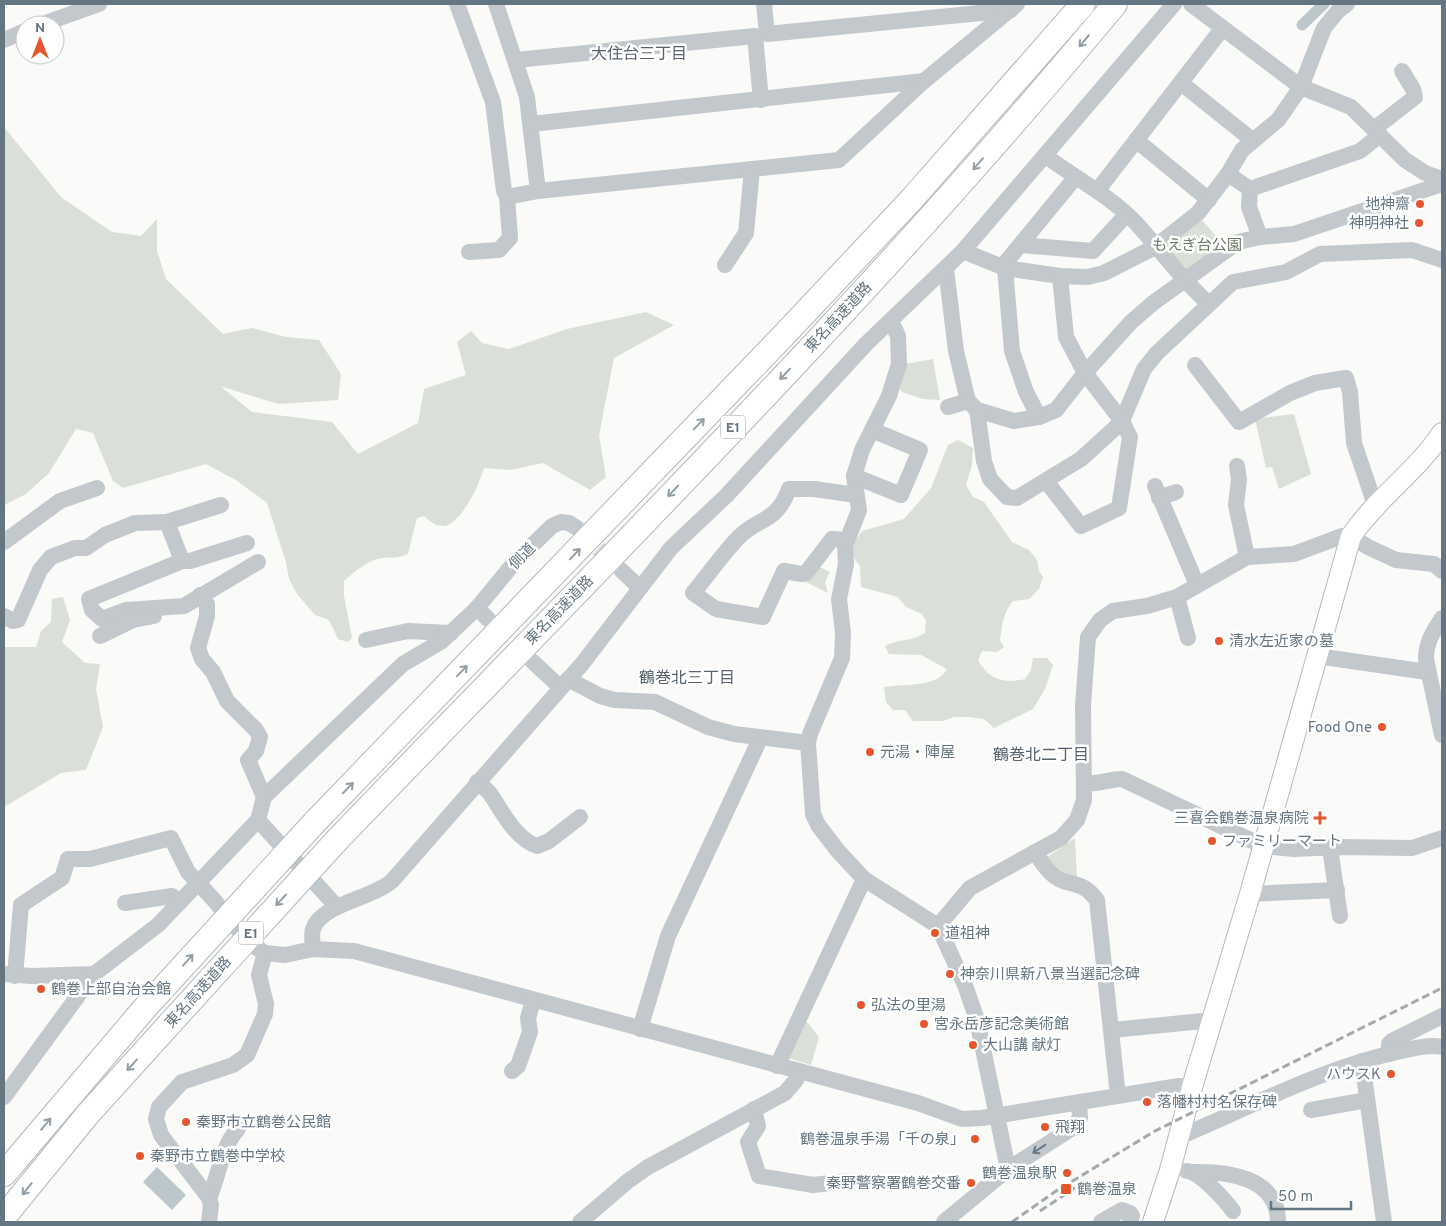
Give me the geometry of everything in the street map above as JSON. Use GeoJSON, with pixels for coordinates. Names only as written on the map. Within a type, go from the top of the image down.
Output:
{"type":"FeatureCollection","features":[{"type":"Feature","properties":{"kind":"highway","name":"東名高速道路"},"geometry":{"type":"LineString","coordinates":[[4,1174],[144,1009],[314,823],[912,200],[1083,4]]}},
{"type":"Feature","properties":{"kind":"highway","name":"東名高速道路"},"geometry":{"type":"LineString","coordinates":[[4,1217],[88,1114],[338,839],[659,506],[932,216],[1116,4]]}},
{"type":"Feature","properties":{"kind":"main road"},"geometry":{"type":"LineString","coordinates":[[1152,1222],[1170,1170],[1192,1087],[1250,894],[1351,536],[1375,505],[1421,459],[1442,433]]}},
{"type":"Feature","properties":{"kind":"street"},"geometry":{"type":"LineString","coordinates":[[65,16],[99,4]]}},
{"type":"Feature","properties":{"kind":"street"},"geometry":{"type":"LineString","coordinates":[[457,4],[493,102],[504,191],[507,197],[510,238],[499,250],[469,252]]}},
{"type":"Feature","properties":{"kind":"street"},"geometry":{"type":"LineString","coordinates":[[496,4],[527,98],[538,192]]}},
{"type":"Feature","properties":{"kind":"street"},"geometry":{"type":"LineString","coordinates":[[764,4],[767,34],[1014,7]]}},
{"type":"Feature","properties":{"kind":"street"},"geometry":{"type":"LineString","coordinates":[[313,949],[313,930],[320,918],[337,907],[370,896],[392,881],[564,683],[671,548],[727,494],[866,344],[963,251],[1174,4]]}},
{"type":"Feature","properties":{"kind":"street"},"geometry":{"type":"LineString","coordinates":[[1191,4],[1300,87],[1351,107],[1405,160],[1425,173],[1442,179]]}},
{"type":"Feature","properties":{"kind":"street"},"geometry":{"type":"LineString","coordinates":[[963,251],[1005,268],[1060,276],[1088,277],[1104,273],[1155,247],[1179,230],[1209,200],[1251,139],[1278,120],[1300,87],[1324,28],[1340,6]]}},
{"type":"Feature","properties":{"kind":"street"},"geometry":{"type":"LineString","coordinates":[[507,197],[538,192],[839,160],[924,82],[1014,7]]}},
{"type":"Feature","properties":{"kind":"street"},"geometry":{"type":"LineString","coordinates":[[1097,191],[1222,29]]}},
{"type":"Feature","properties":{"kind":"street"},"geometry":{"type":"LineString","coordinates":[[516,60],[754,36],[761,100]]}},
{"type":"Feature","properties":{"kind":"street"},"geometry":{"type":"LineString","coordinates":[[1250,189],[1360,150],[1415,97],[1414,89],[1402,71]]}},
{"type":"Feature","properties":{"kind":"street"},"geometry":{"type":"LineString","coordinates":[[531,124],[924,82]]}},
{"type":"Feature","properties":{"kind":"street"},"geometry":{"type":"LineString","coordinates":[[1181,83],[1251,139]]}},
{"type":"Feature","properties":{"kind":"street"},"geometry":{"type":"LineString","coordinates":[[1136,140],[1209,200]]}},
{"type":"Feature","properties":{"kind":"street"},"geometry":{"type":"LineString","coordinates":[[1046,156],[1075,178],[1097,191],[1126,215],[1183,281],[1209,304]]}},
{"type":"Feature","properties":{"kind":"street"},"geometry":{"type":"LineString","coordinates":[[725,265],[746,233],[752,169]]}},
{"type":"Feature","properties":{"kind":"street"},"geometry":{"type":"LineString","coordinates":[[1228,174],[1250,189]]}},
{"type":"Feature","properties":{"kind":"street"},"geometry":{"type":"LineString","coordinates":[[1039,417],[1026,392],[1012,351],[1005,268],[1006,262],[1075,178]]}},
{"type":"Feature","properties":{"kind":"street"},"geometry":{"type":"LineString","coordinates":[[948,407],[973,406],[1014,421],[1039,417],[1056,410],[1085,373],[1131,322],[1183,281],[1238,242],[1260,237],[1294,234],[1442,184]]}},
{"type":"Feature","properties":{"kind":"street"},"geometry":{"type":"LineString","coordinates":[[1250,189],[1248,208],[1260,237]]}},
{"type":"Feature","properties":{"kind":"street"},"geometry":{"type":"LineString","coordinates":[[1021,245],[1093,251],[1126,215]]}},
{"type":"Feature","properties":{"kind":"street"},"geometry":{"type":"LineString","coordinates":[[946,269],[956,351],[973,406],[984,461],[990,480],[1007,497],[1017,498],[1081,459],[1122,420],[1144,369],[1157,353],[1233,282],[1286,272],[1320,254],[1412,250],[1442,260]]}},
{"type":"Feature","properties":{"kind":"street"},"geometry":{"type":"LineString","coordinates":[[1046,481],[1081,526],[1119,508],[1130,436],[1122,420],[1085,373],[1066,337],[1060,276]]}},
{"type":"Feature","properties":{"kind":"street"},"geometry":{"type":"LineString","coordinates":[[891,321],[898,336],[899,364],[893,397],[862,450],[854,476],[859,510],[847,540],[846,564],[839,599],[843,632],[842,658],[808,743],[810,750],[813,814],[818,825],[838,851],[864,879],[938,926],[966,984],[977,1020],[1008,1169]]}},
{"type":"Feature","properties":{"kind":"street"},"geometry":{"type":"LineString","coordinates":[[1195,365],[1239,422],[1290,393],[1315,383],[1346,378],[1350,392],[1354,443],[1375,505]]}},
{"type":"Feature","properties":{"kind":"street"},"geometry":{"type":"LineString","coordinates":[[854,476],[901,495],[920,450],[872,430]]}},
{"type":"Feature","properties":{"kind":"street"},"geometry":{"type":"LineString","coordinates":[[1237,466],[1239,479],[1236,505],[1247,557]]}},
{"type":"Feature","properties":{"kind":"street"},"geometry":{"type":"LineString","coordinates":[[4,542],[55,497],[97,488]]}},
{"type":"Feature","properties":{"kind":"street"},"geometry":{"type":"LineString","coordinates":[[847,540],[832,539],[806,573],[784,571],[763,617],[716,610],[693,593],[741,535],[770,517],[780,507],[788,489],[814,489],[856,495]]}},
{"type":"Feature","properties":{"kind":"street"},"geometry":{"type":"LineString","coordinates":[[1176,492],[1157,492],[1197,585]]}},
{"type":"Feature","properties":{"kind":"street"},"geometry":{"type":"LineString","coordinates":[[4,616],[13,621],[18,620],[40,570],[51,557],[75,548],[86,548],[105,535],[134,522],[167,522],[221,505]]}},
{"type":"Feature","properties":{"kind":"street"},"geometry":{"type":"LineString","coordinates":[[167,522],[182,561]]}},
{"type":"Feature","properties":{"kind":"street","name":"側道"},"geometry":{"type":"LineString","coordinates":[[264,797],[403,664],[483,614],[514,563],[552,526],[561,522],[569,523],[577,528]]}},
{"type":"Feature","properties":{"kind":"street"},"geometry":{"type":"LineString","coordinates":[[938,926],[970,888],[1061,838],[1071,829],[1084,800],[1083,705],[1088,637],[1100,620],[1113,611],[1147,606],[1177,597],[1247,557],[1294,554],[1335,537],[1351,536],[1368,547],[1396,560],[1440,565]]}},
{"type":"Feature","properties":{"kind":"street"},"geometry":{"type":"LineString","coordinates":[[247,543],[182,561],[89,599],[92,610],[102,619],[126,610],[184,606],[258,562]]}},
{"type":"Feature","properties":{"kind":"street"},"geometry":{"type":"LineString","coordinates":[[621,570],[640,588]]}},
{"type":"Feature","properties":{"kind":"street"},"geometry":{"type":"LineString","coordinates":[[4,1097],[94,974],[158,925],[258,820],[264,797],[248,760],[256,751],[260,737],[256,730],[227,701],[213,672],[202,659],[198,648],[207,616],[207,604],[200,596]]}},
{"type":"Feature","properties":{"kind":"street"},"geometry":{"type":"LineString","coordinates":[[1177,597],[1188,638]]}},
{"type":"Feature","properties":{"kind":"street"},"geometry":{"type":"LineString","coordinates":[[100,636],[146,617],[183,614],[186,610],[184,606]]}},
{"type":"Feature","properties":{"kind":"street"},"geometry":{"type":"LineString","coordinates":[[1442,618],[1431,634],[1426,647],[1427,672],[1442,735]]}},
{"type":"Feature","properties":{"kind":"street"},"geometry":{"type":"LineString","coordinates":[[366,640],[408,631],[451,633]]}},
{"type":"Feature","properties":{"kind":"street"},"geometry":{"type":"LineString","coordinates":[[1317,656],[1427,672]]}},
{"type":"Feature","properties":{"kind":"street"},"geometry":{"type":"LineString","coordinates":[[532,661],[564,683],[600,696],[615,700],[655,702],[708,727],[760,739],[808,743]]}},
{"type":"Feature","properties":{"kind":"street"},"geometry":{"type":"LineString","coordinates":[[640,1029],[668,936],[760,739]]}},
{"type":"Feature","properties":{"kind":"street"},"geometry":{"type":"LineString","coordinates":[[1084,782],[1090,784],[1108,779],[1122,780],[1263,846],[1294,849],[1412,848],[1442,838]]}},
{"type":"Feature","properties":{"kind":"street"},"geometry":{"type":"LineString","coordinates":[[477,782],[491,794],[496,806],[527,843],[532,845],[537,846],[549,841],[580,817]]}},
{"type":"Feature","properties":{"kind":"street"},"geometry":{"type":"LineString","coordinates":[[258,820],[337,907]]}},
{"type":"Feature","properties":{"kind":"street"},"geometry":{"type":"LineString","coordinates":[[94,974],[9,975],[21,905],[62,878],[68,859],[90,859],[171,838],[188,872],[249,943],[265,953],[285,955],[313,949],[354,951],[918,1103],[962,1119],[996,1116],[1179,1086],[1192,1087]]}},
{"type":"Feature","properties":{"kind":"street"},"geometry":{"type":"LineString","coordinates":[[1330,848],[1340,916]]}},
{"type":"Feature","properties":{"kind":"street"},"geometry":{"type":"LineString","coordinates":[[1035,852],[1054,876],[1063,881],[1083,886],[1097,900],[1118,1096]]}},
{"type":"Feature","properties":{"kind":"street"},"geometry":{"type":"LineString","coordinates":[[777,1066],[864,879]]}},
{"type":"Feature","properties":{"kind":"street"},"geometry":{"type":"LineString","coordinates":[[1250,894],[1337,890]]}},
{"type":"Feature","properties":{"kind":"street"},"geometry":{"type":"LineString","coordinates":[[124,903],[172,896],[180,902]]}},
{"type":"Feature","properties":{"kind":"street"},"geometry":{"type":"LineString","coordinates":[[209,1222],[211,1205],[209,1198],[161,1135],[156,1119],[159,1107],[182,1082],[233,1066],[248,1055],[265,1014],[266,1004],[259,975],[265,953]]}},
{"type":"Feature","properties":{"kind":"street"},"geometry":{"type":"LineString","coordinates":[[512,1071],[518,1066],[530,1032],[528,1018],[533,1000]]}},
{"type":"Feature","properties":{"kind":"street"},"geometry":{"type":"LineString","coordinates":[[1389,1054],[1392,1041],[1442,1016]]}},
{"type":"Feature","properties":{"kind":"street"},"geometry":{"type":"LineString","coordinates":[[1112,1030],[1213,1020]]}},
{"type":"Feature","properties":{"kind":"street"},"geometry":{"type":"LineString","coordinates":[[1179,1137],[1318,1075],[1389,1054],[1427,1046],[1442,1047]]}},
{"type":"Feature","properties":{"kind":"street"},"geometry":{"type":"LineString","coordinates":[[1362,1061],[1384,1222]]}},
{"type":"Feature","properties":{"kind":"street"},"geometry":{"type":"LineString","coordinates":[[580,1222],[628,1181],[648,1167],[785,1093],[796,1080],[799,1072]]}},
{"type":"Feature","properties":{"kind":"street"},"geometry":{"type":"LineString","coordinates":[[1311,1110],[1366,1100]]}},
{"type":"Feature","properties":{"kind":"street"},"geometry":{"type":"LineString","coordinates":[[944,1222],[1008,1169],[1076,1124],[1080,1118],[1079,1103]]}},
{"type":"Feature","properties":{"kind":"street"},"geometry":{"type":"LineString","coordinates":[[754,1110],[758,1126],[748,1142],[759,1176],[813,1185],[848,1181]]}},
{"type":"Feature","properties":{"kind":"street"},"geometry":{"type":"LineString","coordinates":[[209,1198],[217,1181],[229,1138],[238,1129]]}},
{"type":"Feature","properties":{"kind":"street"},"geometry":{"type":"LineString","coordinates":[[1170,1170],[1225,1172],[1250,1179],[1262,1186],[1275,1202],[1278,1211],[1278,1222]]}},
{"type":"Feature","properties":{"kind":"street"},"geometry":{"type":"LineString","coordinates":[[1192,1172],[1226,1201],[1233,1211]]}},
{"type":"Feature","properties":{"kind":"street"},"geometry":{"type":"LineString","coordinates":[[1101,1222],[1122,1210],[1130,1213],[1132,1216],[1130,1222]]}},
{"type":"Feature","properties":{"kind":"green space"},"geometry":{"type":"Polygon","coordinates":[[[4,127],[61,197],[112,232],[141,236],[157,219],[157,251],[166,279],[223,334],[252,328],[286,337],[319,340],[341,374],[338,400],[278,404],[220,386],[252,412],[332,422],[358,454],[418,423],[424,389],[466,375],[457,342],[471,331],[482,343],[509,349],[567,329],[646,312],[674,325],[614,358],[599,435],[606,477],[590,490],[543,463],[510,470],[484,468],[479,483],[464,510],[451,523],[439,526],[424,516],[417,518],[408,554],[381,558],[370,562],[344,581],[344,596],[352,638],[348,642],[338,639],[329,620],[315,615],[297,594],[289,579],[286,562],[267,503],[236,480],[206,464],[123,488],[113,481],[93,433],[76,429],[49,473],[26,494],[4,505],[4,127]]]}},
{"type":"Feature","properties":{"kind":"green space","name":"もえぎ台公園"},"geometry":{"type":"Polygon","coordinates":[[[1200,218],[1226,247],[1182,273],[1164,247],[1200,218]]]}},
{"type":"Feature","properties":{"kind":"green space"},"geometry":{"type":"Polygon","coordinates":[[[933,359],[940,400],[923,399],[902,392],[900,389],[905,364],[933,359]]]}},
{"type":"Feature","properties":{"kind":"green space"},"geometry":{"type":"Polygon","coordinates":[[[1294,414],[1311,474],[1279,489],[1272,467],[1266,468],[1255,419],[1294,414]]]}},
{"type":"Feature","properties":{"kind":"green space"},"geometry":{"type":"Polygon","coordinates":[[[958,440],[973,448],[972,465],[966,485],[973,497],[984,502],[1012,542],[1029,550],[1037,560],[1039,571],[1043,577],[1039,589],[1029,599],[1013,601],[1007,610],[1002,624],[1000,640],[1004,647],[997,652],[982,651],[978,660],[982,667],[992,676],[1010,681],[1025,679],[1031,670],[1033,658],[1047,658],[1053,665],[1045,689],[1033,709],[994,728],[984,719],[968,717],[954,717],[943,721],[913,721],[905,710],[893,710],[886,702],[884,687],[928,682],[942,675],[947,669],[921,655],[889,654],[885,646],[925,633],[926,621],[922,614],[906,607],[898,597],[861,587],[860,566],[852,552],[853,545],[862,531],[904,519],[931,488],[948,445],[958,440]]]}},
{"type":"Feature","properties":{"kind":"green space"},"geometry":{"type":"Polygon","coordinates":[[[817,566],[830,572],[825,582],[828,593],[804,581],[817,566]]]}},
{"type":"Feature","properties":{"kind":"green space"},"geometry":{"type":"Polygon","coordinates":[[[63,597],[70,620],[62,642],[85,663],[100,664],[96,689],[103,727],[86,770],[61,773],[4,807],[4,647],[36,647],[41,631],[51,622],[52,599],[63,597]]]}},
{"type":"Feature","properties":{"kind":"green space"},"geometry":{"type":"Polygon","coordinates":[[[1075,838],[1077,878],[1061,874],[1047,857],[1075,838]]]}},
{"type":"Feature","properties":{"kind":"green space"},"geometry":{"type":"Polygon","coordinates":[[[801,1021],[807,1022],[819,1037],[811,1065],[788,1058],[801,1021]]]}},
{"type":"Feature","properties":{"kind":"shaded area"},"geometry":{"type":"Polygon","coordinates":[[[157,1167],[186,1195],[172,1210],[143,1182],[157,1167]]]}},
{"type":"Feature","properties":{"kind":"waterway"},"geometry":{"type":"LineString","coordinates":[[1302,25],[1324,4]]}},
{"type":"Feature","properties":{"kind":"tunnel"},"geometry":{"type":"LineString","coordinates":[[581,532],[617,566]]}},
{"type":"Feature","properties":{"kind":"railway"},"geometry":{"type":"LineString","coordinates":[[1012,1222],[1056,1191],[1155,1131],[1442,988]]}},
{"type":"Feature","properties":{"kind":"railway"},"geometry":{"type":"LineString","coordinates":[[1040,1211],[1084,1182]]}},
{"type":"Feature","properties":{"kind":"place","name":"地神齋"},"geometry":{"type":"Point","coordinates":[1420,204]}},
{"type":"Feature","properties":{"kind":"place","name":"神明神社"},"geometry":{"type":"Point","coordinates":[1419,223]}},
{"type":"Feature","properties":{"kind":"place","name":"清水左近家の墓"},"geometry":{"type":"Point","coordinates":[1219,641]}},
{"type":"Feature","properties":{"kind":"place","name":"Food One"},"geometry":{"type":"Point","coordinates":[1382,727]}},
{"type":"Feature","properties":{"kind":"place","name":"元湯・陣屋"},"geometry":{"type":"Point","coordinates":[870,752]}},
{"type":"Feature","properties":{"kind":"place","name":"三喜会鶴巻温泉病院"},"geometry":{"type":"Point","coordinates":[1320,818]}},
{"type":"Feature","properties":{"kind":"place","name":"ファミリーマート"},"geometry":{"type":"Point","coordinates":[1212,841]}},
{"type":"Feature","properties":{"kind":"place","name":"道祖神"},"geometry":{"type":"Point","coordinates":[935,933]}},
{"type":"Feature","properties":{"kind":"place","name":"神奈川県新八景当選記念碑"},"geometry":{"type":"Point","coordinates":[950,974]}},
{"type":"Feature","properties":{"kind":"place","name":"鶴巻上部自治会館"},"geometry":{"type":"Point","coordinates":[41,989]}},
{"type":"Feature","properties":{"kind":"place","name":"弘法の里湯"},"geometry":{"type":"Point","coordinates":[861,1005]}},
{"type":"Feature","properties":{"kind":"place","name":"宮永岳彦記念美術館"},"geometry":{"type":"Point","coordinates":[924,1024]}},
{"type":"Feature","properties":{"kind":"place","name":"大山講 献灯"},"geometry":{"type":"Point","coordinates":[973,1045]}},
{"type":"Feature","properties":{"kind":"place","name":"ハウスK"},"geometry":{"type":"Point","coordinates":[1391,1074]}},
{"type":"Feature","properties":{"kind":"place","name":"落幡村村名保存碑"},"geometry":{"type":"Point","coordinates":[1147,1102]}},
{"type":"Feature","properties":{"kind":"place","name":"秦野市立鶴巻公民館"},"geometry":{"type":"Point","coordinates":[186,1122]}},
{"type":"Feature","properties":{"kind":"place","name":"飛翔"},"geometry":{"type":"Point","coordinates":[1045,1127]}},
{"type":"Feature","properties":{"kind":"place","name":"鶴巻温泉手湯「千の泉」"},"geometry":{"type":"Point","coordinates":[975,1139]}},
{"type":"Feature","properties":{"kind":"place","name":"秦野市立鶴巻中学校"},"geometry":{"type":"Point","coordinates":[140,1156]}},
{"type":"Feature","properties":{"kind":"place","name":"鶴巻温泉駅"},"geometry":{"type":"Point","coordinates":[1067,1173]}},
{"type":"Feature","properties":{"kind":"place","name":"秦野警察署鶴巻交番"},"geometry":{"type":"Point","coordinates":[971,1183]}},
{"type":"Feature","properties":{"kind":"place","name":"鶴巻温泉"},"geometry":{"type":"Point","coordinates":[1066,1189]}},
{"type":"Feature","properties":{"kind":"district","name":"大住台三丁目"},"geometry":{"type":"Point","coordinates":[639,53]}},
{"type":"Feature","properties":{"kind":"district","name":"鶴巻北三丁目"},"geometry":{"type":"Point","coordinates":[687,677]}},
{"type":"Feature","properties":{"kind":"district","name":"鶴巻北二丁目"},"geometry":{"type":"Point","coordinates":[1041,754]}}]}
